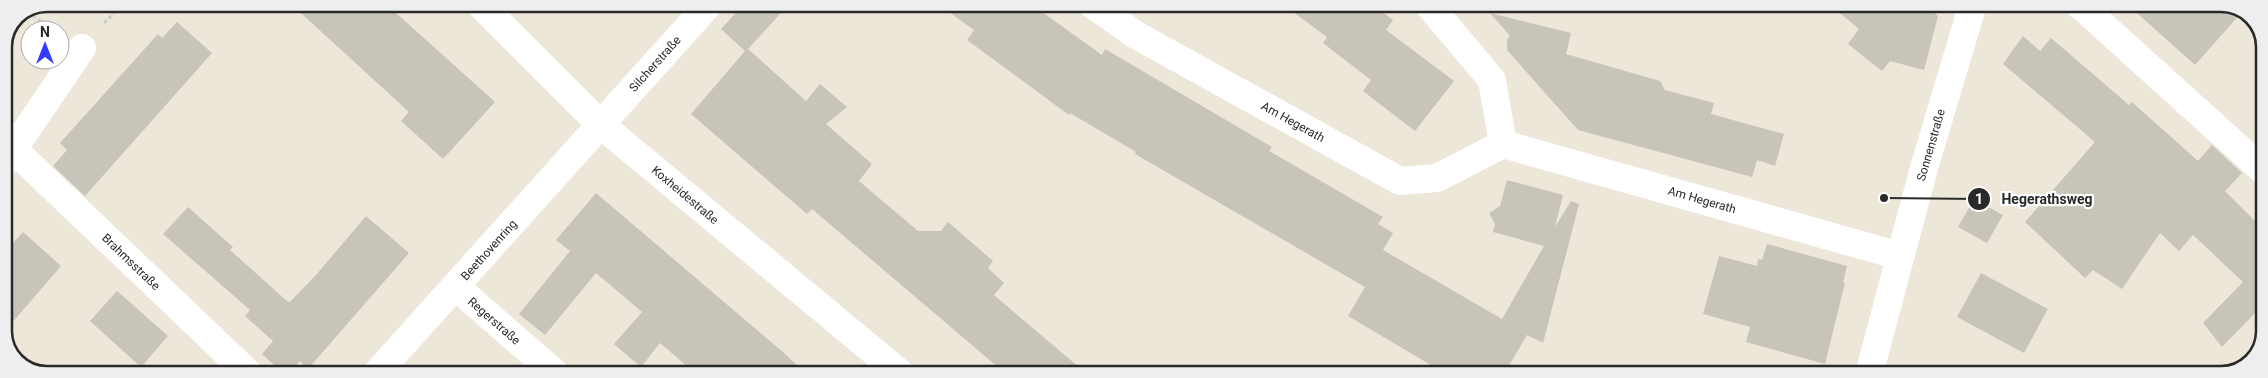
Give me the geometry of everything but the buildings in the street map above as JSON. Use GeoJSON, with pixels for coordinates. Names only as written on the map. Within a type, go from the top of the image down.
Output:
{"type":"FeatureCollection","features":[{"type":"Feature","properties":{"kind":"street","name":"Koxheidestraße"},"geometry":{"type":"LineString","coordinates":[[488,12],[600,124],[891,365]]}},
{"type":"Feature","properties":{"kind":"street","name":"Silcherstraße"},"geometry":{"type":"LineString","coordinates":[[600,124],[701,12]]}},
{"type":"Feature","properties":{"kind":"street","name":"Am Hegerath"},"geometry":{"type":"LineString","coordinates":[[1104,12],[1136,35],[1400,181],[1437,178],[1503,144],[1900,256]]}},
{"type":"Feature","properties":{"kind":"street"},"geometry":{"type":"LineString","coordinates":[[1435,13],[1492,80],[1503,144]]}},
{"type":"Feature","properties":{"kind":"street","name":"Sonnenstraße"},"geometry":{"type":"LineString","coordinates":[[1871,366],[1900,256],[1970,13]]}},
{"type":"Feature","properties":{"kind":"street"},"geometry":{"type":"LineString","coordinates":[[2089,13],[2255,163]]}},
{"type":"Feature","properties":{"kind":"street"},"geometry":{"type":"LineString","coordinates":[[12,150],[82,48]]}},
{"type":"Feature","properties":{"kind":"street","name":"Beethovenring"},"geometry":{"type":"LineString","coordinates":[[384,365],[456,288],[600,124]]}},
{"type":"Feature","properties":{"kind":"street","name":"Brahmsstraße"},"geometry":{"type":"LineString","coordinates":[[12,160],[239,365]]}},
{"type":"Feature","properties":{"kind":"street","name":"Regerstraße"},"geometry":{"type":"LineString","coordinates":[[456,288],[546,365]]}},
{"type":"Feature","properties":{"kind":"place","name":"Hegerathsweg"},"geometry":{"type":"Point","coordinates":[1884,198]}}]}
